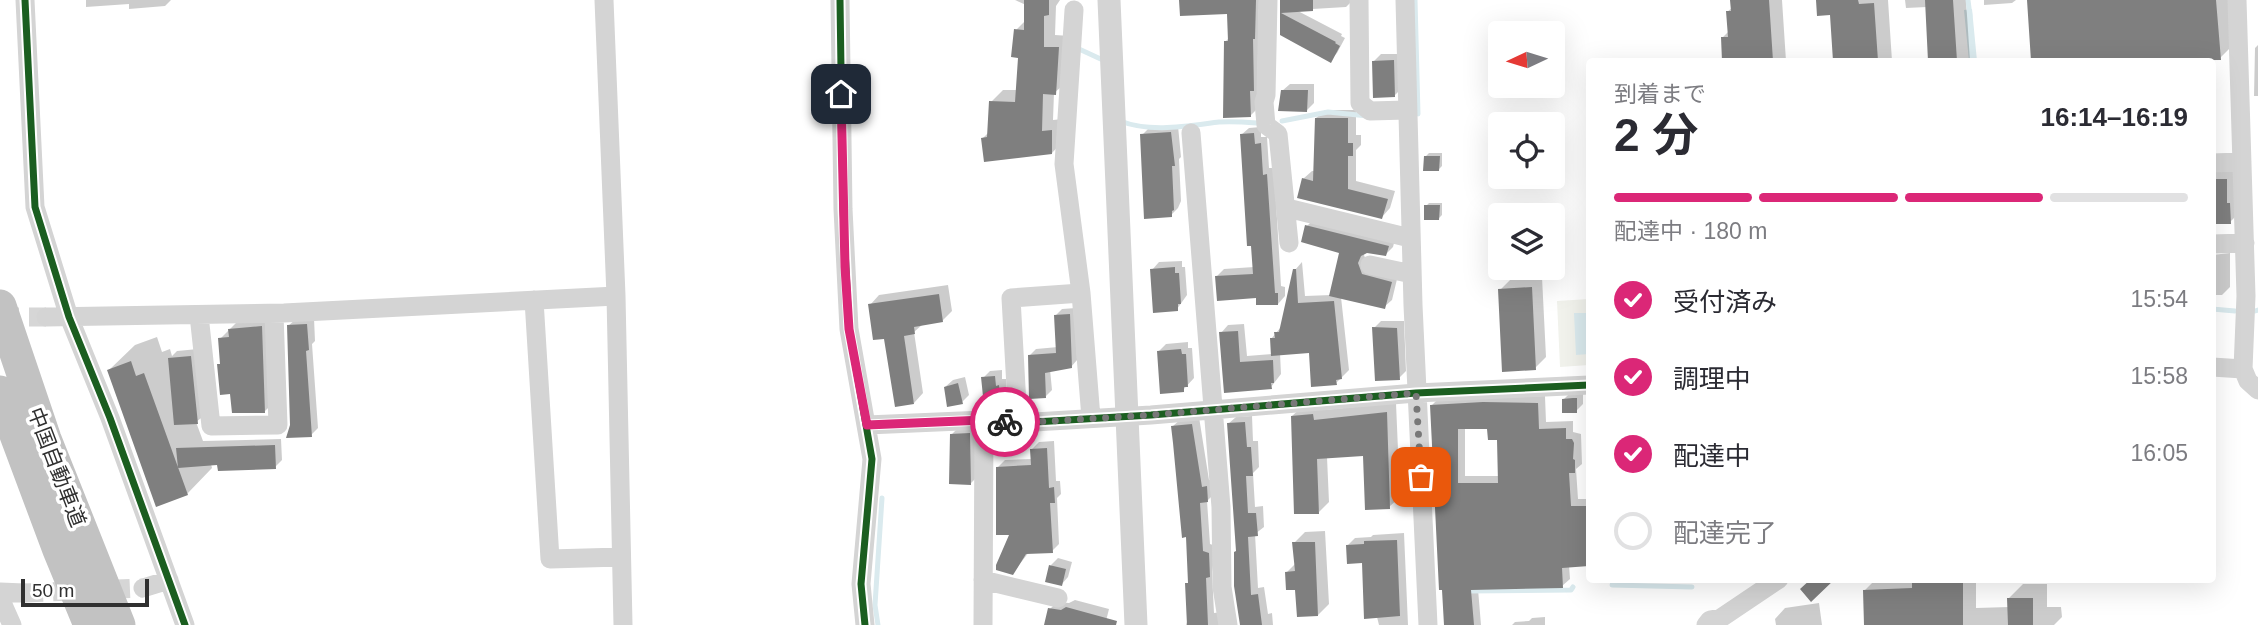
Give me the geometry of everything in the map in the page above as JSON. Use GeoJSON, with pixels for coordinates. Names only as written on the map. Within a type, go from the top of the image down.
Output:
{"type":"FeatureCollection","features":[{"type":"Feature","properties":{"kind":"highway","name":"中国自動車道"},"geometry":{"type":"LineString","coordinates":[[0,306],[45,439],[120,625]]}},
{"type":"Feature","properties":{"kind":"highway","name":"中国自動車道"},"geometry":{"type":"LineString","coordinates":[[0,392],[90,625]]}},
{"type":"Feature","properties":{"kind":"street"},"geometry":{"type":"LineString","coordinates":[[25,0],[35,207],[69,317],[110,418],[186,625]]}},
{"type":"Feature","properties":{"kind":"street"},"geometry":{"type":"LineString","coordinates":[[604,0],[617,296],[623,625]]}},
{"type":"Feature","properties":{"kind":"street"},"geometry":{"type":"LineString","coordinates":[[840,0],[845,267],[849,329],[872,459],[861,584],[865,625]]}},
{"type":"Feature","properties":{"kind":"street"},"geometry":{"type":"LineString","coordinates":[[1110,0],[1136,625]]}},
{"type":"Feature","properties":{"kind":"street"},"geometry":{"type":"LineString","coordinates":[[1268,0],[1265,114],[1266,125],[1278,134],[1289,243]]}},
{"type":"Feature","properties":{"kind":"street"},"geometry":{"type":"LineString","coordinates":[[1359,0],[1360,103],[1370,111],[1408,110]]}},
{"type":"Feature","properties":{"kind":"street"},"geometry":{"type":"LineString","coordinates":[[1405,0],[1410,238],[1428,625]]}},
{"type":"Feature","properties":{"kind":"street"},"geometry":{"type":"LineString","coordinates":[[2237,0],[2245,243],[2246,333],[2243,369],[2248,381],[2258,390]]}},
{"type":"Feature","properties":{"kind":"street"},"geometry":{"type":"LineString","coordinates":[[1074,10],[1064,164],[1081,293],[1091,418]]}},
{"type":"Feature","properties":{"kind":"street"},"geometry":{"type":"LineString","coordinates":[[1191,133],[1221,508],[1222,587],[1228,625]]}},
{"type":"Feature","properties":{"kind":"street"},"geometry":{"type":"LineString","coordinates":[[2216,163],[2242,162]]}},
{"type":"Feature","properties":{"kind":"street"},"geometry":{"type":"LineString","coordinates":[[1287,208],[1410,238]]}},
{"type":"Feature","properties":{"kind":"street"},"geometry":{"type":"LineString","coordinates":[[2216,244],[2245,243]]}},
{"type":"Feature","properties":{"kind":"street"},"geometry":{"type":"LineString","coordinates":[[1370,265],[1412,274]]}},
{"type":"Feature","properties":{"kind":"street"},"geometry":{"type":"LineString","coordinates":[[1018,423],[1011,299],[1081,293]]}},
{"type":"Feature","properties":{"kind":"street"},"geometry":{"type":"LineString","coordinates":[[46,317],[274,314],[617,296]]}},
{"type":"Feature","properties":{"kind":"street"},"geometry":{"type":"LineString","coordinates":[[534,300],[550,559],[621,557]]}},
{"type":"Feature","properties":{"kind":"street"},"geometry":{"type":"LineString","coordinates":[[199,315],[211,426],[278,425],[274,314]]}},
{"type":"Feature","properties":{"kind":"street"},"geometry":{"type":"LineString","coordinates":[[2216,367],[2243,369]]}},
{"type":"Feature","properties":{"kind":"street"},"geometry":{"type":"LineString","coordinates":[[867,425],[984,420],[1018,423],[1416,393],[1586,386]]}},
{"type":"Feature","properties":{"kind":"street"},"geometry":{"type":"LineString","coordinates":[[983,625],[984,420]]}},
{"type":"Feature","properties":{"kind":"street"},"geometry":{"type":"LineString","coordinates":[[143,588],[169,580]]}},
{"type":"Feature","properties":{"kind":"street"},"geometry":{"type":"LineString","coordinates":[[983,580],[1058,598]]}},
{"type":"Feature","properties":{"kind":"street"},"geometry":{"type":"LineString","coordinates":[[1717,623],[1773,583]]}},
{"type":"Feature","properties":{"kind":"street"},"geometry":{"type":"LineString","coordinates":[[0,592],[24,593]]}},
{"type":"Feature","properties":{"kind":"street"},"geometry":{"type":"LineString","coordinates":[[0,597],[12,625]]}},
{"type":"Feature","properties":{"kind":"shaded area"},"geometry":{"type":"Polygon","coordinates":[[[1972,9],[1977,58],[1969,58],[1964,10],[1972,9]]]}},
{"type":"Feature","properties":{"kind":"shaded area"},"geometry":{"type":"Polygon","coordinates":[[[1586,299],[1586,365],[1560,367],[1557,301],[1586,299]]]}},
{"type":"Feature","properties":{"kind":"shaded area"},"geometry":{"type":"Polygon","coordinates":[[[1574,313],[1586,313],[1586,354],[1576,355],[1574,313]]]}},
{"type":"Feature","properties":{"kind":"building"},"geometry":{"type":"Polygon","coordinates":[[[1024,0],[1049,0],[1049,15],[1044,16],[1044,47],[1059,47],[1056,95],[1043,94],[1042,131],[1052,130],[1052,154],[984,162],[981,138],[987,137],[989,101],[1015,102],[1018,58],[1011,57],[1014,29],[1024,30],[1024,0]]]}},
{"type":"Feature","properties":{"kind":"building"},"geometry":{"type":"Polygon","coordinates":[[[1179,0],[1256,0],[1253,39],[1254,91],[1250,91],[1251,117],[1223,118],[1227,14],[1180,16],[1179,0]]]}},
{"type":"Feature","properties":{"kind":"building"},"geometry":{"type":"Polygon","coordinates":[[[1280,0],[1313,0],[1313,11],[1281,13],[1340,46],[1331,63],[1280,35],[1280,0]]]}},
{"type":"Feature","properties":{"kind":"building"},"geometry":{"type":"Polygon","coordinates":[[[1730,0],[1769,0],[1773,58],[1722,58],[1721,37],[1728,37],[1726,11],[1731,11],[1730,0]]]}},
{"type":"Feature","properties":{"kind":"building"},"geometry":{"type":"Polygon","coordinates":[[[1816,0],[1858,0],[1859,4],[1874,3],[1878,58],[1833,58],[1830,15],[1817,16],[1816,0]]]}},
{"type":"Feature","properties":{"kind":"building"},"geometry":{"type":"Polygon","coordinates":[[[1925,0],[1953,0],[1957,58],[1928,58],[1925,0]]]}},
{"type":"Feature","properties":{"kind":"building"},"geometry":{"type":"Polygon","coordinates":[[[2027,0],[2216,0],[2221,60],[2031,58],[2027,0]]]}},
{"type":"Feature","properties":{"kind":"building"},"geometry":{"type":"Polygon","coordinates":[[[1394,60],[1395,97],[1373,98],[1372,61],[1394,60]]]}},
{"type":"Feature","properties":{"kind":"building"},"geometry":{"type":"Polygon","coordinates":[[[1281,90],[1308,90],[1307,112],[1278,111],[1281,90]]]}},
{"type":"Feature","properties":{"kind":"building"},"geometry":{"type":"Polygon","coordinates":[[[1315,118],[1348,118],[1348,143],[1353,143],[1353,156],[1348,156],[1348,189],[1388,199],[1382,219],[1297,198],[1302,178],[1313,181],[1315,118]]]}},
{"type":"Feature","properties":{"kind":"building"},"geometry":{"type":"Polygon","coordinates":[[[1171,132],[1175,166],[1172,166],[1172,217],[1144,219],[1140,134],[1171,132]]]}},
{"type":"Feature","properties":{"kind":"building"},"geometry":{"type":"Polygon","coordinates":[[[1254,133],[1255,144],[1261,143],[1263,175],[1267,174],[1278,305],[1256,305],[1256,298],[1217,301],[1215,276],[1253,274],[1251,246],[1247,246],[1240,134],[1254,133]]]}},
{"type":"Feature","properties":{"kind":"building"},"geometry":{"type":"Polygon","coordinates":[[[1424,156],[1440,156],[1439,171],[1423,171],[1424,156]]]}},
{"type":"Feature","properties":{"kind":"building"},"geometry":{"type":"Polygon","coordinates":[[[2216,179],[2227,179],[2227,203],[2230,203],[2231,224],[2216,224],[2216,179]]]}},
{"type":"Feature","properties":{"kind":"building"},"geometry":{"type":"Polygon","coordinates":[[[1424,205],[1440,205],[1439,220],[1424,220],[1424,205]]]}},
{"type":"Feature","properties":{"kind":"building"},"geometry":{"type":"Polygon","coordinates":[[[1305,225],[1389,246],[1386,256],[1367,253],[1361,256],[1358,263],[1362,274],[1392,282],[1385,309],[1329,296],[1339,253],[1301,242],[1305,225]]]}},
{"type":"Feature","properties":{"kind":"building"},"geometry":{"type":"Polygon","coordinates":[[[1175,267],[1175,273],[1179,273],[1181,304],[1178,304],[1178,311],[1153,313],[1150,269],[1175,267]]]}},
{"type":"Feature","properties":{"kind":"building"},"geometry":{"type":"Polygon","coordinates":[[[1293,269],[1296,269],[1298,303],[1334,301],[1342,379],[1336,380],[1337,385],[1311,387],[1309,353],[1271,356],[1270,338],[1275,338],[1274,332],[1279,332],[1293,269]]]}},
{"type":"Feature","properties":{"kind":"building"},"geometry":{"type":"Polygon","coordinates":[[[1532,287],[1536,370],[1502,372],[1498,289],[1532,287]]]}},
{"type":"Feature","properties":{"kind":"building"},"geometry":{"type":"Polygon","coordinates":[[[939,294],[943,322],[914,327],[915,334],[904,336],[914,404],[895,407],[884,339],[873,340],[868,304],[939,294]]]}},
{"type":"Feature","properties":{"kind":"building"},"geometry":{"type":"Polygon","coordinates":[[[1070,314],[1072,368],[1045,373],[1046,398],[1029,399],[1028,355],[1056,353],[1054,315],[1070,314]]]}},
{"type":"Feature","properties":{"kind":"building"},"geometry":{"type":"Polygon","coordinates":[[[307,324],[309,350],[306,351],[312,437],[286,438],[290,425],[287,325],[307,324]]]}},
{"type":"Feature","properties":{"kind":"building"},"geometry":{"type":"Polygon","coordinates":[[[262,326],[265,413],[232,413],[230,394],[220,395],[218,338],[229,337],[228,329],[262,326]]]}},
{"type":"Feature","properties":{"kind":"building"},"geometry":{"type":"Polygon","coordinates":[[[1372,327],[1397,328],[1400,380],[1375,381],[1372,327]]]}},
{"type":"Feature","properties":{"kind":"building"},"geometry":{"type":"Polygon","coordinates":[[[1238,331],[1240,362],[1273,360],[1272,389],[1224,393],[1219,332],[1238,331]]]}},
{"type":"Feature","properties":{"kind":"building"},"geometry":{"type":"Polygon","coordinates":[[[1181,349],[1182,354],[1186,354],[1188,387],[1184,387],[1184,392],[1160,394],[1157,351],[1181,349]]]}},
{"type":"Feature","properties":{"kind":"building"},"geometry":{"type":"Polygon","coordinates":[[[191,356],[198,424],[174,425],[168,358],[191,356]]]}},
{"type":"Feature","properties":{"kind":"building"},"geometry":{"type":"Polygon","coordinates":[[[131,361],[136,376],[144,373],[188,495],[156,507],[107,370],[131,361]]]}},
{"type":"Feature","properties":{"kind":"building"},"geometry":{"type":"Polygon","coordinates":[[[995,376],[1001,404],[984,406],[981,377],[995,376]]]}},
{"type":"Feature","properties":{"kind":"building"},"geometry":{"type":"Polygon","coordinates":[[[958,383],[963,404],[947,407],[944,387],[958,383]]]}},
{"type":"Feature","properties":{"kind":"building"},"geometry":{"type":"Polygon","coordinates":[[[1577,398],[1577,413],[1562,413],[1562,399],[1577,398]]]}},
{"type":"Feature","properties":{"kind":"building"},"geometry":{"type":"Polygon","coordinates":[[[1538,403],[1539,429],[1566,428],[1566,439],[1572,439],[1574,443],[1575,473],[1569,473],[1571,506],[1586,506],[1586,566],[1562,568],[1563,588],[1471,590],[1474,625],[1444,625],[1442,590],[1439,590],[1430,405],[1538,403]],[[1458,429],[1458,483],[1498,483],[1497,440],[1488,440],[1487,429],[1458,429]]]}},
{"type":"Feature","properties":{"kind":"building"},"geometry":{"type":"Polygon","coordinates":[[[1387,412],[1390,509],[1365,510],[1363,456],[1317,459],[1319,514],[1294,514],[1291,416],[1313,414],[1314,420],[1387,412]]]}},
{"type":"Feature","properties":{"kind":"building"},"geometry":{"type":"Polygon","coordinates":[[[1245,422],[1247,447],[1251,447],[1253,476],[1246,476],[1248,513],[1256,513],[1258,536],[1248,537],[1251,595],[1258,594],[1262,625],[1240,625],[1234,586],[1236,551],[1227,423],[1245,422]]]}},
{"type":"Feature","properties":{"kind":"building"},"geometry":{"type":"Polygon","coordinates":[[[1192,424],[1202,487],[1207,486],[1208,502],[1200,503],[1203,551],[1209,553],[1210,577],[1206,578],[1208,625],[1187,625],[1186,537],[1182,538],[1171,426],[1192,424]]]}},
{"type":"Feature","properties":{"kind":"building"},"geometry":{"type":"Polygon","coordinates":[[[970,433],[971,485],[949,484],[950,434],[970,433]]]}},
{"type":"Feature","properties":{"kind":"building"},"geometry":{"type":"Polygon","coordinates":[[[275,445],[276,469],[218,471],[217,465],[178,468],[176,448],[275,445]]]}},
{"type":"Feature","properties":{"kind":"building"},"geometry":{"type":"Polygon","coordinates":[[[1047,448],[1049,488],[1054,487],[1055,503],[1050,503],[1053,553],[1026,554],[1013,575],[996,570],[1009,535],[996,535],[996,467],[1031,465],[1030,449],[1047,448]]]}},
{"type":"Feature","properties":{"kind":"building"},"geometry":{"type":"Polygon","coordinates":[[[1397,540],[1400,616],[1364,619],[1362,563],[1347,564],[1346,545],[1364,544],[1364,541],[1397,540]]]}},
{"type":"Feature","properties":{"kind":"building"},"geometry":{"type":"Polygon","coordinates":[[[1292,542],[1315,542],[1318,616],[1297,617],[1295,590],[1286,590],[1285,572],[1295,571],[1292,542]]]}},
{"type":"Feature","properties":{"kind":"building"},"geometry":{"type":"Polygon","coordinates":[[[1049,565],[1066,569],[1062,586],[1045,582],[1049,565]]]}},
{"type":"Feature","properties":{"kind":"building"},"geometry":{"type":"Polygon","coordinates":[[[1807,583],[1831,583],[1811,602],[1800,589],[1807,583]]]}},
{"type":"Feature","properties":{"kind":"building"},"geometry":{"type":"Polygon","coordinates":[[[1912,583],[1963,583],[1963,625],[1864,625],[1863,590],[1912,588],[1912,583]]]}},
{"type":"Feature","properties":{"kind":"building"},"geometry":{"type":"Polygon","coordinates":[[[2007,598],[2033,598],[2033,625],[2008,625],[2007,598]]]}},
{"type":"Feature","properties":{"kind":"building"},"geometry":{"type":"Polygon","coordinates":[[[1066,607],[1117,621],[1116,625],[1044,625],[1048,608],[1061,610],[1066,607]]]}},
{"type":"Feature","properties":{"kind":"waterway"},"geometry":{"type":"LineString","coordinates":[[1415,0],[1418,114]]}},
{"type":"Feature","properties":{"kind":"waterway"},"geometry":{"type":"LineString","coordinates":[[1968,0],[1970,16]]}},
{"type":"Feature","properties":{"kind":"waterway"},"geometry":{"type":"LineString","coordinates":[[1079,49],[1105,61]]}},
{"type":"Feature","properties":{"kind":"waterway"},"geometry":{"type":"LineString","coordinates":[[1282,121],[1328,112],[1368,116]]}},
{"type":"Feature","properties":{"kind":"waterway"},"geometry":{"type":"LineString","coordinates":[[1120,121],[1157,128],[1224,122],[1257,123]]}},
{"type":"Feature","properties":{"kind":"waterway"},"geometry":{"type":"LineString","coordinates":[[2216,309],[2235,311]]}},
{"type":"Feature","properties":{"kind":"waterway"},"geometry":{"type":"LineString","coordinates":[[878,625],[875,605],[882,498]]}},
{"type":"Feature","properties":{"kind":"waterway"},"geometry":{"type":"LineString","coordinates":[[1612,585],[1692,587]]}},
{"type":"Feature","properties":{"kind":"waterway"},"geometry":{"type":"LineString","coordinates":[[1467,591],[1571,590],[1573,587]]}},
{"type":"Feature","properties":{"kind":"tunnel"},"geometry":{"type":"LineString","coordinates":[[0,317],[46,317]]}},
{"type":"Feature","properties":{"kind":"tunnel"},"geometry":{"type":"LineString","coordinates":[[24,593],[143,588]]}},
{"type":"Feature","properties":{"kind":"cycle path"},"geometry":{"type":"LineString","coordinates":[[25,0],[35,207],[69,317],[110,418],[185,625]]}},
{"type":"Feature","properties":{"kind":"cycle path"},"geometry":{"type":"LineString","coordinates":[[840,0],[843,209],[849,329],[872,459],[861,584],[865,625]]}},
{"type":"Feature","properties":{"kind":"cycle path"},"geometry":{"type":"LineString","coordinates":[[867,425],[984,420],[1018,423],[1416,393],[1586,385]]}},
{"type":"Feature","properties":{"kind":"way so far"},"geometry":{"type":"LineString","coordinates":[[1005,422],[1151,415],[1416,393],[1421,477]]}},
{"type":"Feature","properties":{"kind":"route"},"geometry":{"type":"LineString","coordinates":[[841,94],[849,329],[867,425],[984,420],[1005,422]]}}]}
